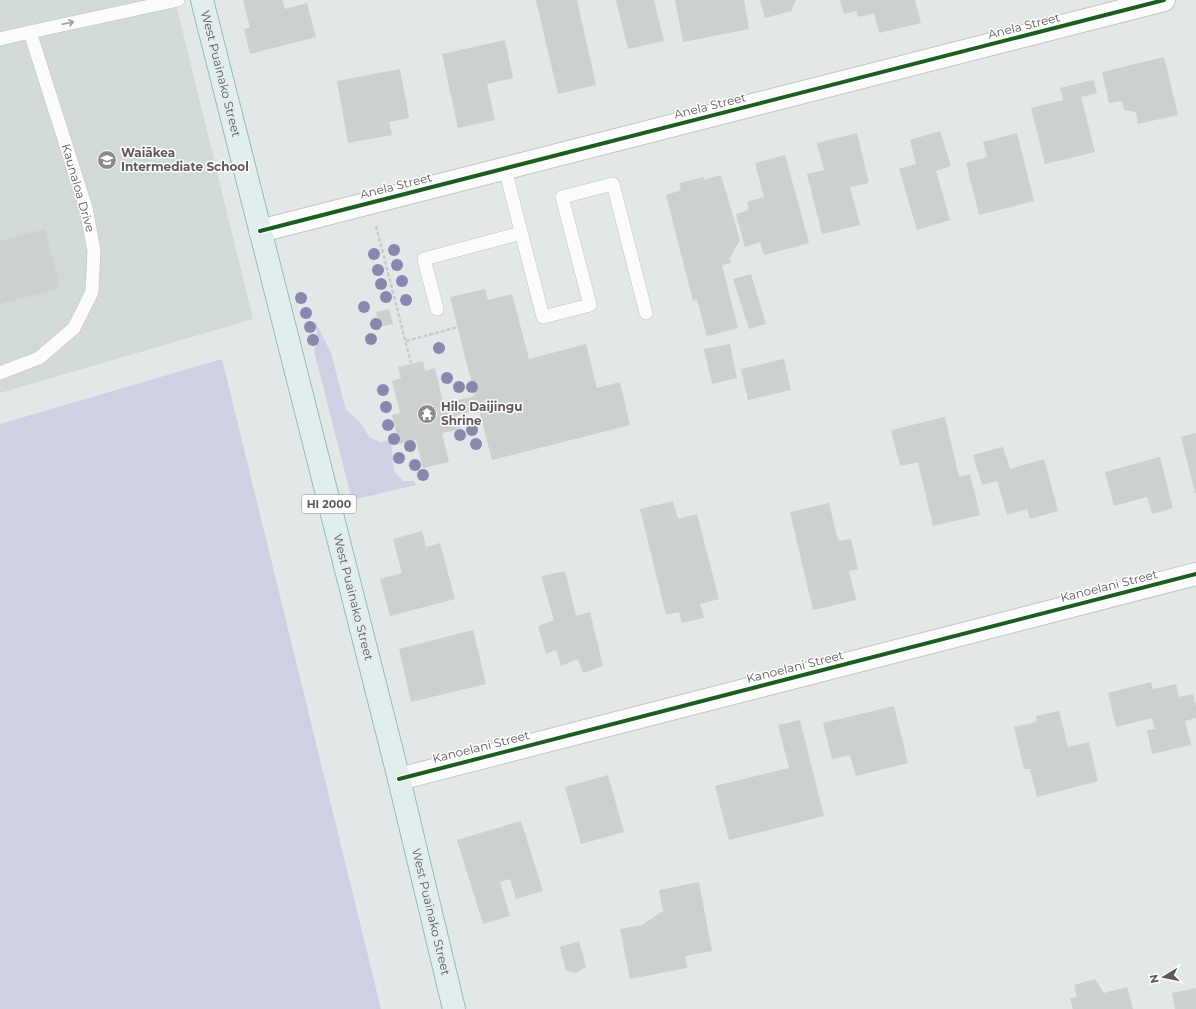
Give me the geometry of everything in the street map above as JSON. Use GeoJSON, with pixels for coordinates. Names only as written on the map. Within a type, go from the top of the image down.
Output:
{"type":"FeatureCollection","features":[{"type":"Feature","properties":{"kind":"highway","name":"West Puainako Street"},"geometry":{"type":"LineString","coordinates":[[202,0],[399,779],[454,1009]]}},
{"type":"Feature","properties":{"kind":"street","name":"Anela Street"},"geometry":{"type":"LineString","coordinates":[[260,231],[1164,0]]}},
{"type":"Feature","properties":{"kind":"street","name":"Kanoelani Street"},"geometry":{"type":"LineString","coordinates":[[399,779],[1196,574]]}},
{"type":"Feature","properties":{"kind":"lane"},"geometry":{"type":"LineString","coordinates":[[0,39],[178,0]]}},
{"type":"Feature","properties":{"kind":"lane","name":"Kaunaloa Drive"},"geometry":{"type":"LineString","coordinates":[[0,373],[39,358],[74,328],[92,292],[94,251],[86,208],[30,32]]}},
{"type":"Feature","properties":{"kind":"lane"},"geometry":{"type":"LineString","coordinates":[[505,169],[543,317],[590,305],[562,197],[613,184],[646,313]]}},
{"type":"Feature","properties":{"kind":"lane"},"geometry":{"type":"LineString","coordinates":[[438,309],[424,259],[521,233]]}},
{"type":"Feature","properties":{"kind":"path"},"geometry":{"type":"LineString","coordinates":[[370,203],[411,364]]}},
{"type":"Feature","properties":{"kind":"path"},"geometry":{"type":"LineString","coordinates":[[406,341],[458,327]]}},
{"type":"Feature","properties":{"kind":"shaded area","name":"Waiākea Intermediate School"},"geometry":{"type":"Polygon","coordinates":[[[0,0],[175,0],[253,319],[0,393],[0,0]]]}},
{"type":"Feature","properties":{"kind":"shaded area"},"geometry":{"type":"Polygon","coordinates":[[[315,321],[331,353],[346,410],[360,422],[369,437],[380,442],[391,440],[394,471],[403,481],[414,481],[416,485],[352,500],[314,351],[318,340],[315,321]]]}},
{"type":"Feature","properties":{"kind":"shaded area"},"geometry":{"type":"Polygon","coordinates":[[[222,359],[381,1009],[0,1009],[0,424],[222,359]]]}},
{"type":"Feature","properties":{"kind":"building"},"geometry":{"type":"Polygon","coordinates":[[[243,0],[282,0],[285,9],[307,3],[316,37],[250,54],[244,29],[250,28],[243,0]]]}},
{"type":"Feature","properties":{"kind":"building"},"geometry":{"type":"Polygon","coordinates":[[[536,0],[577,0],[596,85],[558,94],[536,0]]]}},
{"type":"Feature","properties":{"kind":"building"},"geometry":{"type":"Polygon","coordinates":[[[616,0],[654,0],[664,41],[628,49],[616,0]]]}},
{"type":"Feature","properties":{"kind":"building"},"geometry":{"type":"Polygon","coordinates":[[[675,0],[744,0],[749,29],[683,42],[675,0]]]}},
{"type":"Feature","properties":{"kind":"building"},"geometry":{"type":"Polygon","coordinates":[[[760,0],[796,0],[791,11],[765,18],[760,0]]]}},
{"type":"Feature","properties":{"kind":"building"},"geometry":{"type":"Polygon","coordinates":[[[840,0],[915,0],[921,23],[879,33],[874,13],[858,17],[857,11],[844,14],[840,0]]]}},
{"type":"Feature","properties":{"kind":"building"},"geometry":{"type":"Polygon","coordinates":[[[505,40],[513,78],[487,84],[495,120],[458,128],[442,54],[505,40]]]}},
{"type":"Feature","properties":{"kind":"building"},"geometry":{"type":"Polygon","coordinates":[[[1164,57],[1178,115],[1138,124],[1136,112],[1124,110],[1122,101],[1109,103],[1102,72],[1164,57]]]}},
{"type":"Feature","properties":{"kind":"building"},"geometry":{"type":"Polygon","coordinates":[[[400,69],[409,118],[389,122],[392,135],[348,143],[337,81],[400,69]]]}},
{"type":"Feature","properties":{"kind":"building"},"geometry":{"type":"Polygon","coordinates":[[[1093,80],[1097,93],[1081,97],[1095,152],[1045,164],[1031,108],[1063,100],[1060,88],[1093,80]]]}},
{"type":"Feature","properties":{"kind":"building"},"geometry":{"type":"Polygon","coordinates":[[[940,131],[951,166],[936,171],[950,220],[917,230],[899,169],[916,164],[910,140],[940,131]]]}},
{"type":"Feature","properties":{"kind":"building"},"geometry":{"type":"Polygon","coordinates":[[[857,133],[869,183],[850,187],[860,225],[822,234],[807,174],[824,170],[817,143],[857,133]]]}},
{"type":"Feature","properties":{"kind":"building"},"geometry":{"type":"Polygon","coordinates":[[[1017,133],[1034,201],[979,215],[966,163],[987,157],[983,142],[1017,133]]]}},
{"type":"Feature","properties":{"kind":"building"},"geometry":{"type":"Polygon","coordinates":[[[785,155],[809,243],[764,255],[760,242],[745,247],[736,214],[749,210],[747,202],[764,197],[755,163],[785,155]]]}},
{"type":"Feature","properties":{"kind":"building"},"geometry":{"type":"Polygon","coordinates":[[[721,175],[740,240],[730,258],[731,263],[722,265],[738,328],[707,336],[697,300],[693,301],[666,195],[681,190],[679,183],[704,177],[703,180],[721,175]]]}},
{"type":"Feature","properties":{"kind":"building"},"geometry":{"type":"Polygon","coordinates":[[[45,229],[60,288],[0,304],[0,241],[45,229]]]}},
{"type":"Feature","properties":{"kind":"building"},"geometry":{"type":"Polygon","coordinates":[[[751,274],[766,324],[749,329],[733,279],[751,274]]]}},
{"type":"Feature","properties":{"kind":"building"},"geometry":{"type":"Polygon","coordinates":[[[485,289],[488,300],[512,294],[529,359],[586,344],[597,388],[620,382],[630,425],[492,460],[479,410],[457,415],[461,429],[442,433],[449,462],[423,468],[416,440],[399,444],[392,415],[400,413],[392,381],[401,378],[398,367],[423,361],[425,371],[435,368],[443,402],[475,396],[450,297],[485,289]]]}},
{"type":"Feature","properties":{"kind":"building"},"geometry":{"type":"Polygon","coordinates":[[[389,309],[393,324],[380,327],[376,312],[389,309]]]}},
{"type":"Feature","properties":{"kind":"building"},"geometry":{"type":"Polygon","coordinates":[[[730,344],[737,378],[712,384],[704,349],[730,344]]]}},
{"type":"Feature","properties":{"kind":"building"},"geometry":{"type":"Polygon","coordinates":[[[784,359],[791,390],[748,400],[741,369],[784,359]]]}},
{"type":"Feature","properties":{"kind":"building"},"geometry":{"type":"Polygon","coordinates":[[[945,417],[959,477],[970,474],[980,515],[933,526],[918,462],[900,466],[891,430],[945,417]]]}},
{"type":"Feature","properties":{"kind":"building"},"geometry":{"type":"Polygon","coordinates":[[[1196,433],[1196,493],[1195,493],[1181,437],[1196,433]]]}},
{"type":"Feature","properties":{"kind":"building"},"geometry":{"type":"Polygon","coordinates":[[[1003,447],[1010,469],[1044,459],[1058,511],[1030,519],[1027,509],[1007,515],[997,481],[982,485],[973,455],[1003,447]]]}},
{"type":"Feature","properties":{"kind":"building"},"geometry":{"type":"Polygon","coordinates":[[[1160,457],[1173,508],[1152,514],[1147,497],[1114,506],[1105,472],[1160,457]]]}},
{"type":"Feature","properties":{"kind":"building"},"geometry":{"type":"Polygon","coordinates":[[[673,501],[678,519],[697,514],[719,599],[700,604],[704,618],[682,623],[679,612],[666,615],[640,509],[673,501]]]}},
{"type":"Feature","properties":{"kind":"building"},"geometry":{"type":"Polygon","coordinates":[[[829,503],[838,541],[851,539],[858,569],[849,571],[856,600],[813,610],[790,512],[829,503]]]}},
{"type":"Feature","properties":{"kind":"building"},"geometry":{"type":"Polygon","coordinates":[[[422,531],[426,547],[440,543],[455,599],[390,616],[380,579],[402,573],[393,539],[422,531]]]}},
{"type":"Feature","properties":{"kind":"building"},"geometry":{"type":"Polygon","coordinates":[[[565,571],[576,616],[590,612],[603,666],[583,673],[578,659],[561,666],[556,650],[546,654],[538,626],[554,620],[541,576],[565,571]]]}},
{"type":"Feature","properties":{"kind":"building"},"geometry":{"type":"Polygon","coordinates":[[[473,630],[486,684],[411,702],[399,649],[473,630]]]}},
{"type":"Feature","properties":{"kind":"building"},"geometry":{"type":"Polygon","coordinates":[[[1151,682],[1153,689],[1176,684],[1179,697],[1193,694],[1196,706],[1196,718],[1185,721],[1191,745],[1152,754],[1147,730],[1155,729],[1152,718],[1116,727],[1108,693],[1151,682]]]}},
{"type":"Feature","properties":{"kind":"building"},"geometry":{"type":"Polygon","coordinates":[[[894,706],[908,763],[856,776],[850,755],[832,759],[823,723],[894,706]]]}},
{"type":"Feature","properties":{"kind":"building"},"geometry":{"type":"Polygon","coordinates":[[[1059,711],[1068,747],[1089,742],[1098,781],[1037,797],[1030,769],[1024,769],[1014,727],[1037,722],[1036,716],[1059,711]]]}},
{"type":"Feature","properties":{"kind":"building"},"geometry":{"type":"Polygon","coordinates":[[[800,720],[824,816],[729,840],[715,786],[789,768],[778,725],[800,720]]]}},
{"type":"Feature","properties":{"kind":"building"},"geometry":{"type":"Polygon","coordinates":[[[608,775],[624,832],[581,844],[565,787],[608,775]]]}},
{"type":"Feature","properties":{"kind":"building"},"geometry":{"type":"Polygon","coordinates":[[[521,821],[543,891],[516,899],[510,879],[500,882],[510,916],[483,924],[457,840],[521,821]]]}},
{"type":"Feature","properties":{"kind":"building"},"geometry":{"type":"Polygon","coordinates":[[[699,882],[712,951],[685,956],[687,968],[630,979],[620,929],[642,925],[663,911],[659,890],[699,882]]]}},
{"type":"Feature","properties":{"kind":"building"},"geometry":{"type":"Polygon","coordinates":[[[579,941],[586,967],[576,973],[566,971],[560,947],[579,941]]]}},
{"type":"Feature","properties":{"kind":"building"},"geometry":{"type":"Polygon","coordinates":[[[1095,979],[1104,993],[1127,987],[1133,1009],[1073,1009],[1070,998],[1077,997],[1074,985],[1095,979]]]}},
{"type":"Feature","properties":{"kind":"building"},"geometry":{"type":"Polygon","coordinates":[[[1196,988],[1196,1009],[1175,1009],[1172,993],[1196,988]]]}},
{"type":"Feature","properties":{"kind":"cycle path"},"geometry":{"type":"LineString","coordinates":[[260,231],[1164,0]]}},
{"type":"Feature","properties":{"kind":"cycle path"},"geometry":{"type":"LineString","coordinates":[[399,779],[1196,574]]}},
{"type":"Feature","properties":{"kind":"place","name":"Waiākea Intermediate School"},"geometry":{"type":"Point","coordinates":[107,160]}},
{"type":"Feature","properties":{"kind":"place","name":"Hilo Daijingu Shrine"},"geometry":{"type":"Point","coordinates":[427,414]}}]}
